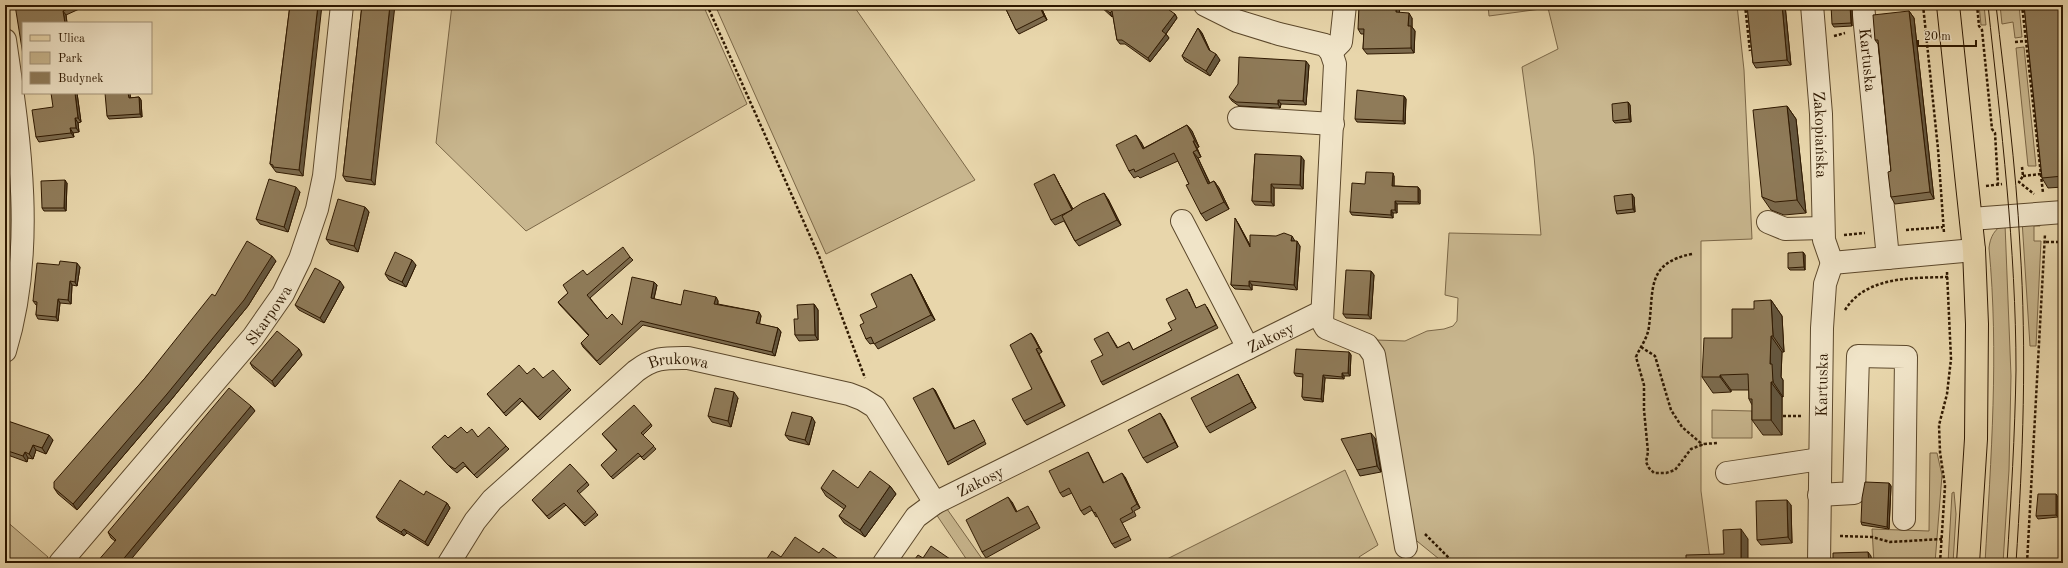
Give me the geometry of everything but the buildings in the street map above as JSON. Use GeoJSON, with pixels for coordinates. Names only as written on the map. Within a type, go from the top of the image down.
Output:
{"type":"FeatureCollection","features":[{"type":"Feature","properties":{"kind":"main road"},"geometry":{"type":"LineString","coordinates":[[1948,5],[1974,250],[1977,406],[1968,563]]}},
{"type":"Feature","properties":{"kind":"street","name":"Skarpowa"},"geometry":{"type":"LineString","coordinates":[[60,563],[253,337],[283,294],[300,259],[317,209],[324,176],[342,5]]}},
{"type":"Feature","properties":{"kind":"street"},"geometry":{"type":"LineString","coordinates":[[1206,5],[1237,21],[1279,34],[1325,44],[1331,52],[1335,64],[1333,124],[1321,312],[1322,321],[1326,328],[1367,345],[1374,355],[1406,547]]}},
{"type":"Feature","properties":{"kind":"street"},"geometry":{"type":"LineString","coordinates":[[1331,52],[1341,42],[1345,5]]}},
{"type":"Feature","properties":{"kind":"street","name":"Zakopiańska"},"geometry":{"type":"LineString","coordinates":[[1812,5],[1821,114],[1823,228],[1824,240],[1832,263]]}},
{"type":"Feature","properties":{"kind":"street","name":"Kartuska"},"geometry":{"type":"LineString","coordinates":[[1863,5],[1888,258]]}},
{"type":"Feature","properties":{"kind":"street"},"geometry":{"type":"LineString","coordinates":[[5,40],[14,101],[22,179],[23,238],[18,285],[5,351]]}},
{"type":"Feature","properties":{"kind":"street"},"geometry":{"type":"LineString","coordinates":[[1239,118],[1333,124]]}},
{"type":"Feature","properties":{"kind":"street"},"geometry":{"type":"LineString","coordinates":[[1971,219],[2054,212]]}},
{"type":"Feature","properties":{"kind":"street"},"geometry":{"type":"LineString","coordinates":[[1182,221],[1248,348]]}},
{"type":"Feature","properties":{"kind":"street"},"geometry":{"type":"LineString","coordinates":[[1768,222],[1785,229],[1823,228]]}},
{"type":"Feature","properties":{"kind":"street"},"geometry":{"type":"LineString","coordinates":[[1832,263],[1974,250]]}},
{"type":"Feature","properties":{"kind":"street","name":"Kartuska"},"geometry":{"type":"LineString","coordinates":[[1819,563],[1822,328],[1825,284],[1832,263]]}},
{"type":"Feature","properties":{"kind":"street","name":"Zakosy"},"geometry":{"type":"LineString","coordinates":[[884,563],[916,517],[935,502],[1321,312]]}},
{"type":"Feature","properties":{"kind":"street"},"geometry":{"type":"LineString","coordinates":[[1820,495],[1854,493],[1858,356],[1906,358],[1904,519]]}},
{"type":"Feature","properties":{"kind":"street","name":"Brukowa"},"geometry":{"type":"LineString","coordinates":[[449,563],[475,521],[492,500],[636,371],[650,361],[667,358],[688,358],[849,394],[862,399],[875,407],[935,502]]}},
{"type":"Feature","properties":{"kind":"street"},"geometry":{"type":"LineString","coordinates":[[1727,473],[1820,459]]}},
{"type":"Feature","properties":{"kind":"path"},"geometry":{"type":"LineString","coordinates":[[707,5],[819,256],[865,379]]}},
{"type":"Feature","properties":{"kind":"path"},"geometry":{"type":"LineString","coordinates":[[1745,5],[1750,51]]}},
{"type":"Feature","properties":{"kind":"path"},"geometry":{"type":"LineString","coordinates":[[1918,5],[1923,9]]}},
{"type":"Feature","properties":{"kind":"path"},"geometry":{"type":"LineString","coordinates":[[1923,5],[1938,149],[1951,359],[1947,394],[1940,425],[1940,452],[1945,486],[1940,563]]}},
{"type":"Feature","properties":{"kind":"path"},"geometry":{"type":"LineString","coordinates":[[1977,5],[1979,26],[1982,30],[1992,129],[1994,133],[1998,184]]}},
{"type":"Feature","properties":{"kind":"path"},"geometry":{"type":"LineString","coordinates":[[2022,5],[2041,174],[2054,212],[2046,242],[2027,563]]}},
{"type":"Feature","properties":{"kind":"path"},"geometry":{"type":"LineString","coordinates":[[1832,36],[1847,32]]}},
{"type":"Feature","properties":{"kind":"path"},"geometry":{"type":"LineString","coordinates":[[2015,42],[2026,41]]}},
{"type":"Feature","properties":{"kind":"path"},"geometry":{"type":"LineString","coordinates":[[2019,182],[2023,176],[2022,167]]}},
{"type":"Feature","properties":{"kind":"path"},"geometry":{"type":"LineString","coordinates":[[2023,176],[2041,174]]}},
{"type":"Feature","properties":{"kind":"path"},"geometry":{"type":"LineString","coordinates":[[1984,186],[2002,184]]}},
{"type":"Feature","properties":{"kind":"path"},"geometry":{"type":"LineString","coordinates":[[2046,242],[2063,242]]}},
{"type":"Feature","properties":{"kind":"path"},"geometry":{"type":"LineString","coordinates":[[1692,254],[1679,256],[1665,264],[1656,276],[1650,300],[1649,327],[1642,347],[1636,358],[1644,385],[1644,410],[1648,452],[1646,462],[1654,473],[1666,473],[1675,470],[1691,449],[1717,443]]}},
{"type":"Feature","properties":{"kind":"path"},"geometry":{"type":"LineString","coordinates":[[1845,310],[1850,309]]}},
{"type":"Feature","properties":{"kind":"path"},"geometry":{"type":"LineString","coordinates":[[1642,347],[1655,356],[1671,410],[1682,427],[1703,445]]}},
{"type":"Feature","properties":{"kind":"path"},"geometry":{"type":"LineString","coordinates":[[1775,416],[1808,416]]}},
{"type":"Feature","properties":{"kind":"path"},"geometry":{"type":"LineString","coordinates":[[1837,535],[1872,537],[1890,542],[1942,539]]}},
{"type":"Feature","properties":{"kind":"green space"},"geometry":{"type":"Polygon","coordinates":[[[452,5],[703,5],[747,104],[526,231],[436,143],[452,5]]]}},
{"type":"Feature","properties":{"kind":"green space"},"geometry":{"type":"Polygon","coordinates":[[[715,5],[853,5],[975,180],[826,254],[715,5]]]}},
{"type":"Feature","properties":{"kind":"green space"},"geometry":{"type":"Polygon","coordinates":[[[1488,5],[1737,5],[1744,70],[1752,239],[1701,241],[1701,491],[1710,559],[1674,560],[1674,563],[1444,563],[1407,533],[1376,340],[1405,341],[1427,331],[1444,329],[1453,326],[1457,321],[1458,298],[1445,295],[1449,233],[1541,235],[1534,156],[1522,67],[1558,49],[1548,8],[1489,16],[1488,5]]]}},
{"type":"Feature","properties":{"kind":"green space"},"geometry":{"type":"Polygon","coordinates":[[[1979,5],[1984,5],[1986,25],[1981,25],[1979,5]]]}},
{"type":"Feature","properties":{"kind":"green space"},"geometry":{"type":"Polygon","coordinates":[[[2000,5],[2019,5],[2022,37],[2015,38],[2013,22],[2002,24],[2000,5]]]}},
{"type":"Feature","properties":{"kind":"green space"},"geometry":{"type":"Polygon","coordinates":[[[2024,47],[2036,166],[2028,166],[2016,48],[2024,47]]]}},
{"type":"Feature","properties":{"kind":"green space"},"geometry":{"type":"Polygon","coordinates":[[[2041,218],[2040,226],[2034,226],[2034,241],[2041,241],[2036,346],[2030,346],[2022,220],[2041,218]]]}},
{"type":"Feature","properties":{"kind":"green space"},"geometry":{"type":"Polygon","coordinates":[[[2005,224],[2011,376],[2009,470],[2003,563],[1985,563],[1992,445],[1994,366],[1992,287],[1989,248],[1994,233],[1998,228],[2005,224]]]}},
{"type":"Feature","properties":{"kind":"green space"},"geometry":{"type":"Polygon","coordinates":[[[1712,410],[1752,411],[1752,438],[1712,438],[1712,410]]]}},
{"type":"Feature","properties":{"kind":"green space"},"geometry":{"type":"Polygon","coordinates":[[[1930,453],[1937,453],[1942,475],[1935,563],[1874,563],[1872,529],[1929,531],[1930,453]]]}},
{"type":"Feature","properties":{"kind":"green space"},"geometry":{"type":"Polygon","coordinates":[[[1345,470],[1378,545],[1359,557],[1361,563],[1159,563],[1345,470]]]}},
{"type":"Feature","properties":{"kind":"green space"},"geometry":{"type":"Polygon","coordinates":[[[1954,492],[1956,514],[1953,563],[1948,563],[1952,493],[1954,492]]]}},
{"type":"Feature","properties":{"kind":"green space"},"geometry":{"type":"Polygon","coordinates":[[[947,509],[985,563],[969,563],[936,514],[947,509]]]}},
{"type":"Feature","properties":{"kind":"green space"},"geometry":{"type":"Polygon","coordinates":[[[5,520],[48,557],[43,563],[5,563],[5,520]]]}},
{"type":"Feature","properties":{"kind":"tram line"},"geometry":{"type":"LineString","coordinates":[[1988,5],[2011,233],[2015,324],[2015,418],[2007,563]]}},
{"type":"Feature","properties":{"kind":"tram line"},"geometry":{"type":"LineString","coordinates":[[1996,5],[2013,155],[2022,286],[2024,365],[2021,484],[2016,563]]}}]}
